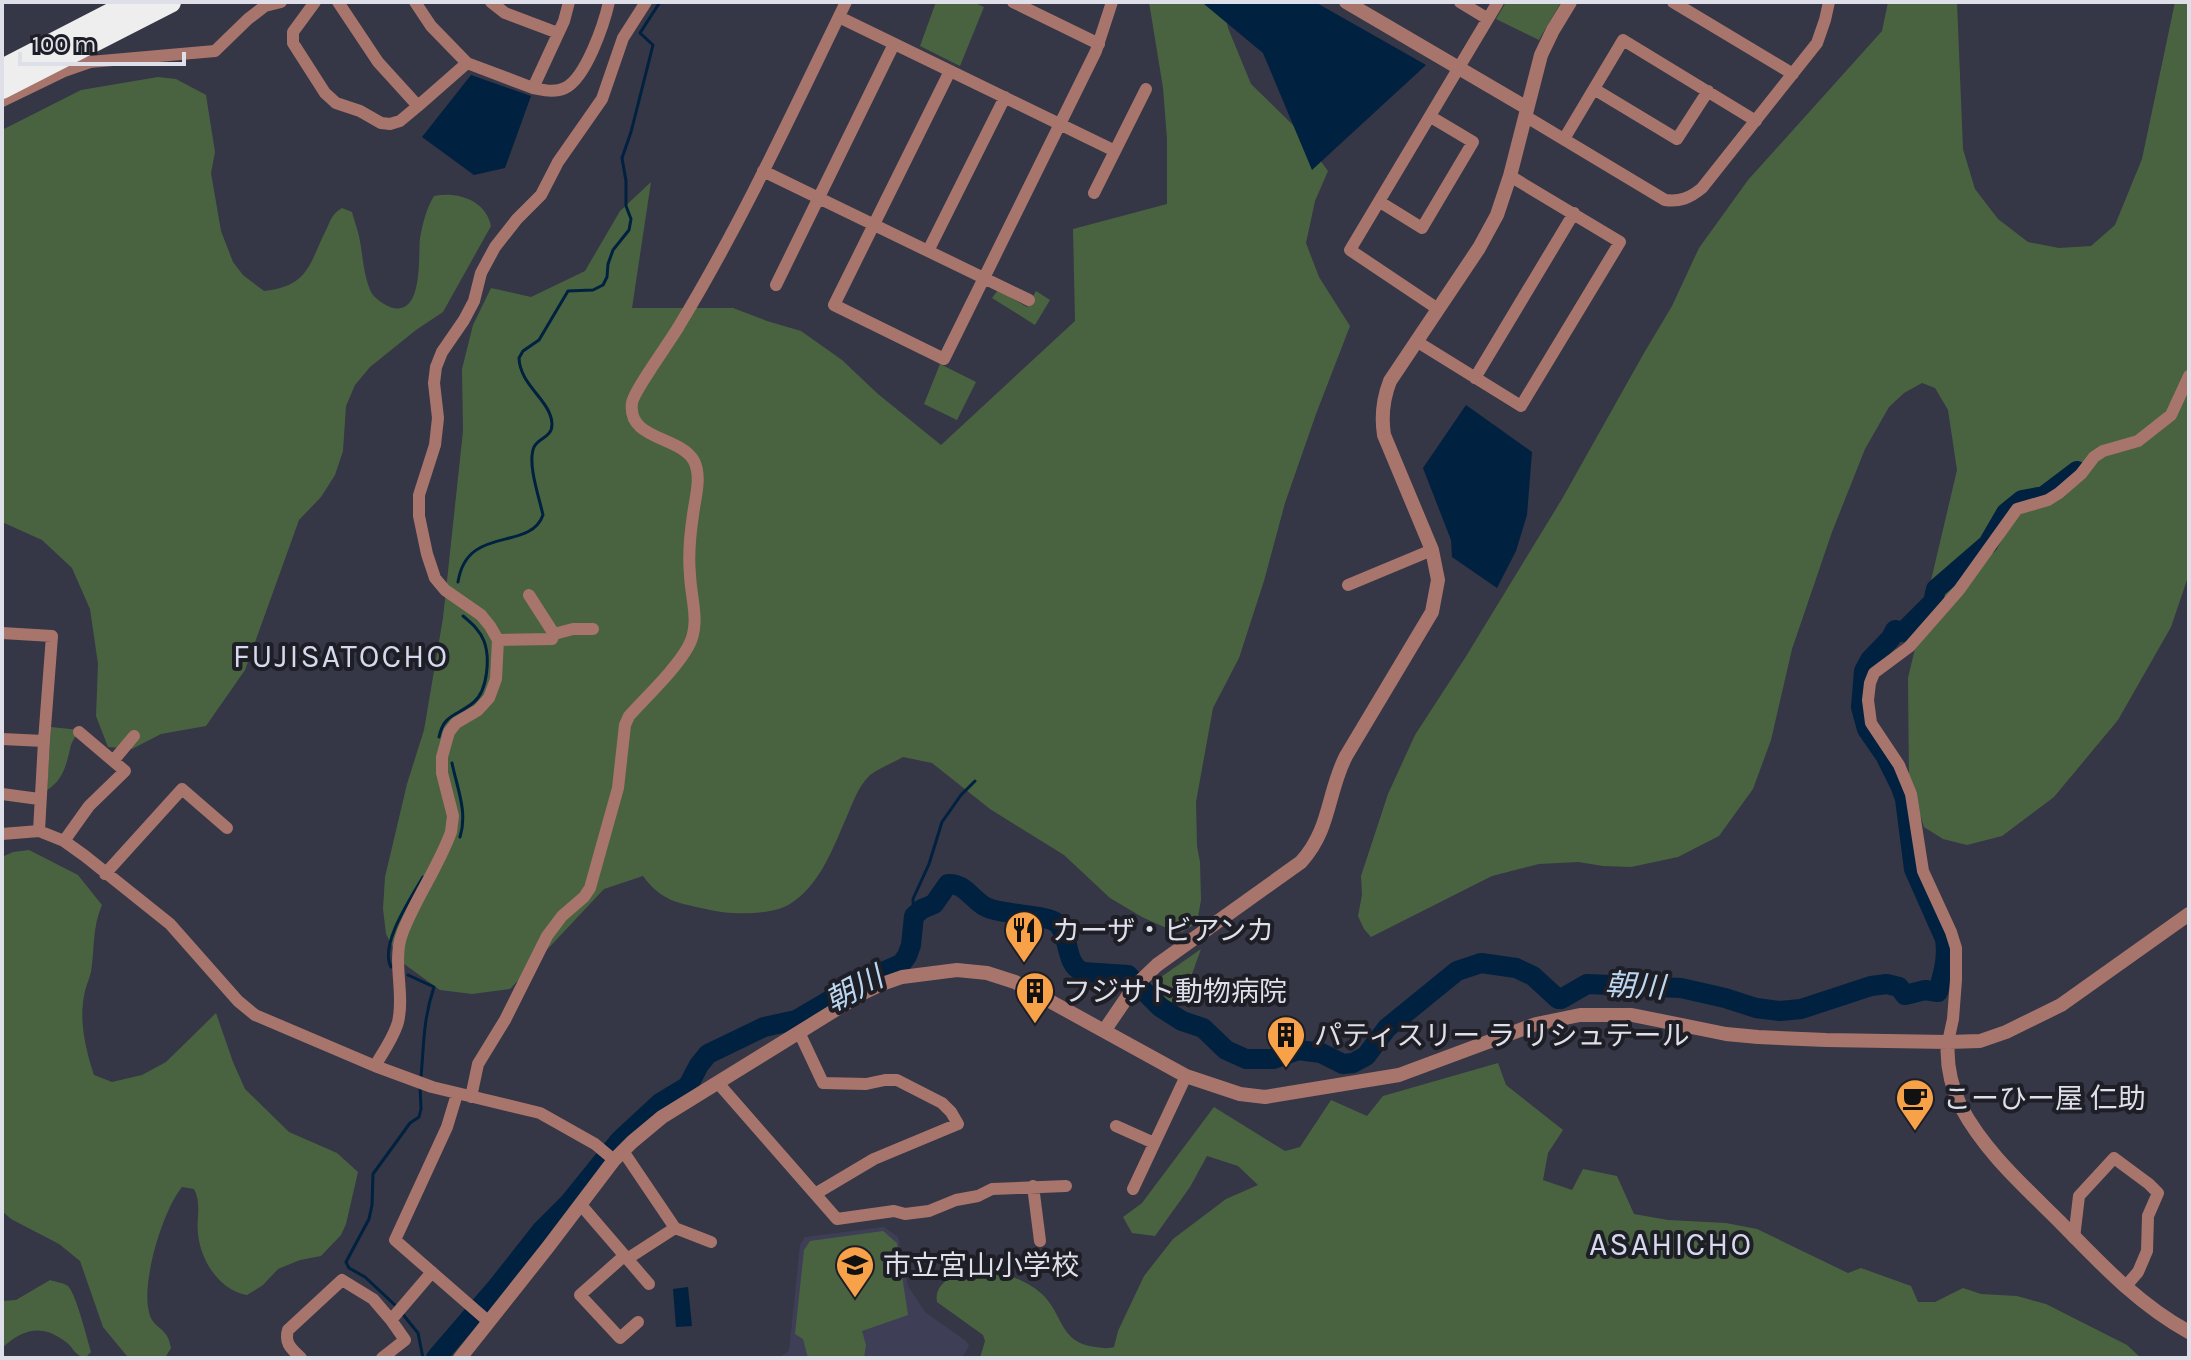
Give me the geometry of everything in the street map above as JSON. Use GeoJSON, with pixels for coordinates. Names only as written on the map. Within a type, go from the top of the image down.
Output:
{"type":"FeatureCollection","features":[{"type":"Feature","properties":{"kind":"highway"},"geometry":{"type":"LineString","coordinates":[[2,70],[134,2]]}},
{"type":"Feature","properties":{"kind":"highway"},"geometry":{"type":"LineString","coordinates":[[2,88],[170,2]]}},
{"type":"Feature","properties":{"kind":"street"},"geometry":{"type":"LineString","coordinates":[[2,101],[90,62],[215,51],[256,12],[281,2]]}},
{"type":"Feature","properties":{"kind":"street"},"geometry":{"type":"LineString","coordinates":[[315,2],[293,32],[293,43],[325,93],[336,103],[360,111],[381,123],[400,121],[467,63]]}},
{"type":"Feature","properties":{"kind":"street"},"geometry":{"type":"LineString","coordinates":[[338,2],[378,62],[418,106]]}},
{"type":"Feature","properties":{"kind":"street"},"geometry":{"type":"LineString","coordinates":[[415,2],[431,26],[467,63],[552,92],[567,88],[576,79],[596,44],[609,2]]}},
{"type":"Feature","properties":{"kind":"street"},"geometry":{"type":"LineString","coordinates":[[491,2],[505,13],[558,33]]}},
{"type":"Feature","properties":{"kind":"street"},"geometry":{"type":"LineString","coordinates":[[533,88],[564,21],[569,2]]}},
{"type":"Feature","properties":{"kind":"street"},"geometry":{"type":"LineString","coordinates":[[375,1066],[398,1022],[397,954],[402,935],[451,832],[453,816],[442,773],[442,757],[449,732],[489,698],[496,679],[498,640],[481,615],[445,590],[435,578],[419,516],[419,495],[435,445],[438,418],[434,383],[436,367],[469,310],[481,273],[495,247],[541,195],[558,162],[602,99],[623,38],[646,2]]}},
{"type":"Feature","properties":{"kind":"street"},"geometry":{"type":"LineString","coordinates":[[471,1097],[478,1064],[505,1020],[547,936],[590,888],[618,788],[623,757],[622,735],[629,716],[688,647],[695,629],[690,576],[690,534],[698,478],[694,462],[685,451],[644,430],[635,421],[631,406],[634,394],[715,267],[846,2]]}},
{"type":"Feature","properties":{"kind":"street"},"geometry":{"type":"LineString","coordinates":[[1013,2],[1099,44]]}},
{"type":"Feature","properties":{"kind":"street"},"geometry":{"type":"LineString","coordinates":[[950,71],[834,305],[944,359],[1099,44],[1112,2]]}},
{"type":"Feature","properties":{"kind":"street"},"geometry":{"type":"LineString","coordinates":[[1346,2],[1459,68],[1564,139],[1651,192],[1674,201],[1694,195],[1702,188],[1793,74],[1817,43],[1829,2]]}},
{"type":"Feature","properties":{"kind":"street"},"geometry":{"type":"LineString","coordinates":[[1460,2],[1488,19]]}},
{"type":"Feature","properties":{"kind":"street"},"geometry":{"type":"LineString","coordinates":[[1438,309],[1350,250],[1498,2]]}},
{"type":"Feature","properties":{"kind":"street"},"geometry":{"type":"LineString","coordinates":[[1104,1031],[1139,982],[1157,965],[1301,862],[1316,843],[1328,816],[1342,763],[1432,612],[1438,580],[1432,550],[1388,446],[1382,425],[1383,407],[1390,381],[1490,231],[1510,176],[1541,55],[1570,2]]}},
{"type":"Feature","properties":{"kind":"street"},"geometry":{"type":"LineString","coordinates":[[1673,2],[1793,74]]}},
{"type":"Feature","properties":{"kind":"street"},"geometry":{"type":"LineString","coordinates":[[839,17],[1115,151]]}},
{"type":"Feature","properties":{"kind":"street"},"geometry":{"type":"LineString","coordinates":[[1564,139],[1623,40],[1756,121]]}},
{"type":"Feature","properties":{"kind":"street"},"geometry":{"type":"LineString","coordinates":[[776,285],[894,44]]}},
{"type":"Feature","properties":{"kind":"street"},"geometry":{"type":"LineString","coordinates":[[1094,193],[1146,89]]}},
{"type":"Feature","properties":{"kind":"street"},"geometry":{"type":"LineString","coordinates":[[1594,89],[1677,139],[1708,91]]}},
{"type":"Feature","properties":{"kind":"street"},"geometry":{"type":"LineString","coordinates":[[928,251],[1005,97]]}},
{"type":"Feature","properties":{"kind":"street"},"geometry":{"type":"LineString","coordinates":[[1380,202],[1422,228],[1473,142],[1431,117]]}},
{"type":"Feature","properties":{"kind":"street"},"geometry":{"type":"LineString","coordinates":[[763,171],[1029,300]]}},
{"type":"Feature","properties":{"kind":"street"},"geometry":{"type":"LineString","coordinates":[[1416,341],[1521,406],[1620,242],[1510,176]]}},
{"type":"Feature","properties":{"kind":"street"},"geometry":{"type":"LineString","coordinates":[[1475,378],[1574,213]]}},
{"type":"Feature","properties":{"kind":"street"},"geometry":{"type":"LineString","coordinates":[[2189,376],[2171,415],[2138,441],[2103,451],[2059,493],[2048,500],[2017,509],[1959,590],[1909,647],[1874,673],[1868,700],[1871,723],[1899,765],[1911,794],[1923,871],[1956,948],[1948,1064],[1951,1083],[1960,1105],[1974,1129],[1996,1156],[2074,1238],[2125,1287],[2160,1315],[2189,1332]]}},
{"type":"Feature","properties":{"kind":"street"},"geometry":{"type":"LineString","coordinates":[[1348,585],[1432,550]]}},
{"type":"Feature","properties":{"kind":"street"},"geometry":{"type":"LineString","coordinates":[[529,595],[554,634]]}},
{"type":"Feature","properties":{"kind":"street"},"geometry":{"type":"LineString","coordinates":[[498,640],[552,639],[554,634],[573,629],[593,629]]}},
{"type":"Feature","properties":{"kind":"street"},"geometry":{"type":"LineString","coordinates":[[2,633],[52,636],[39,831]]}},
{"type":"Feature","properties":{"kind":"street"},"geometry":{"type":"LineString","coordinates":[[64,841],[89,806],[125,771],[79,732]]}},
{"type":"Feature","properties":{"kind":"street"},"geometry":{"type":"LineString","coordinates":[[113,761],[134,736]]}},
{"type":"Feature","properties":{"kind":"street"},"geometry":{"type":"LineString","coordinates":[[2,739],[44,741]]}},
{"type":"Feature","properties":{"kind":"street"},"geometry":{"type":"LineString","coordinates":[[105,874],[182,789],[227,828]]}},
{"type":"Feature","properties":{"kind":"street"},"geometry":{"type":"LineString","coordinates":[[2,794],[39,799]]}},
{"type":"Feature","properties":{"kind":"street"},"geometry":{"type":"LineString","coordinates":[[2,834],[39,831],[64,841],[85,856],[170,924],[246,1010],[375,1066],[420,1082],[540,1113],[616,1156],[675,1228],[711,1242]]}},
{"type":"Feature","properties":{"kind":"street"},"geometry":{"type":"LineString","coordinates":[[460,1358],[480,1313],[581,1205],[616,1156],[662,1117],[861,994],[902,977],[957,970],[987,973],[1015,982],[1186,1076],[1240,1094],[1265,1097],[1399,1075],[1536,1024],[1600,1014],[1632,1015],[1726,1034],[1758,1037],[1980,1041],[2061,1005],[2189,914]]}},
{"type":"Feature","properties":{"kind":"street"},"geometry":{"type":"LineString","coordinates":[[799,1032],[823,1083],[866,1084],[897,1080],[942,1103],[958,1124],[874,1159],[815,1194]]}},
{"type":"Feature","properties":{"kind":"street"},"geometry":{"type":"LineString","coordinates":[[1133,1189],[1186,1076]]}},
{"type":"Feature","properties":{"kind":"street"},"geometry":{"type":"LineString","coordinates":[[718,1083],[837,1219],[894,1211],[905,1214],[929,1211],[992,1189],[1066,1186]]}},
{"type":"Feature","properties":{"kind":"street"},"geometry":{"type":"LineString","coordinates":[[457,1094],[447,1127],[395,1240],[480,1313]]}},
{"type":"Feature","properties":{"kind":"street"},"geometry":{"type":"LineString","coordinates":[[1116,1126],[1154,1143]]}},
{"type":"Feature","properties":{"kind":"street"},"geometry":{"type":"LineString","coordinates":[[2074,1238],[2079,1196],[2114,1158],[2149,1184],[2158,1193],[2148,1216],[2147,1251],[2138,1272],[2125,1287]]}},
{"type":"Feature","properties":{"kind":"street"},"geometry":{"type":"LineString","coordinates":[[1033,1186],[1040,1241]]}},
{"type":"Feature","properties":{"kind":"street"},"geometry":{"type":"LineString","coordinates":[[581,1205],[649,1284]]}},
{"type":"Feature","properties":{"kind":"street"},"geometry":{"type":"LineString","coordinates":[[638,1322],[620,1338],[580,1295],[625,1258],[675,1228]]}},
{"type":"Feature","properties":{"kind":"street"},"geometry":{"type":"LineString","coordinates":[[396,1315],[432,1272]]}},
{"type":"Feature","properties":{"kind":"street"},"geometry":{"type":"LineString","coordinates":[[301,1358],[287,1344],[288,1330],[342,1280],[396,1315],[405,1340],[382,1358]]}},
{"type":"Feature","properties":{"kind":"shaded area"},"geometry":{"type":"Polygon","coordinates":[[[1205,2],[1315,2],[1426,65],[1312,170],[1263,53],[1205,2]]]}},
{"type":"Feature","properties":{"kind":"shaded area"},"geometry":{"type":"Polygon","coordinates":[[[471,75],[531,96],[505,168],[474,175],[422,137],[471,75]]]}},
{"type":"Feature","properties":{"kind":"shaded area"},"geometry":{"type":"Polygon","coordinates":[[[1466,405],[1532,452],[1527,515],[1516,551],[1497,588],[1452,557],[1451,540],[1423,468],[1466,405]]]}},
{"type":"Feature","properties":{"kind":"shaded area","name":"市立宮山小学校"},"geometry":{"type":"Polygon","coordinates":[[[884,1227],[898,1237],[908,1286],[925,1312],[969,1346],[962,1358],[778,1358],[789,1351],[800,1245],[805,1237],[884,1227]]]}},
{"type":"Feature","properties":{"kind":"shaded area"},"geometry":{"type":"Polygon","coordinates":[[[688,1287],[692,1326],[676,1327],[673,1289],[688,1287]]]}},
{"type":"Feature","properties":{"kind":"green space"},"geometry":{"type":"Polygon","coordinates":[[[936,2],[973,2],[984,7],[960,66],[920,46],[936,2]]]}},
{"type":"Feature","properties":{"kind":"green space"},"geometry":{"type":"Polygon","coordinates":[[[1149,2],[1223,2],[1228,28],[1251,84],[1297,129],[1328,171],[1315,201],[1306,243],[1319,277],[1350,326],[1285,503],[1239,658],[1213,708],[1196,802],[1201,900],[1197,923],[1182,932],[1142,917],[1110,898],[1064,855],[990,809],[932,763],[903,757],[865,780],[816,878],[800,897],[782,908],[737,913],[687,905],[663,896],[643,876],[604,889],[510,989],[472,994],[440,990],[400,961],[386,934],[383,909],[385,877],[407,784],[424,730],[443,618],[463,431],[462,369],[473,325],[491,288],[531,297],[585,271],[620,211],[651,182],[632,308],[733,308],[801,331],[842,360],[941,445],[1075,321],[1073,229],[1167,204],[1163,88],[1149,2]]]}},
{"type":"Feature","properties":{"kind":"green space"},"geometry":{"type":"Polygon","coordinates":[[[1506,2],[1561,2],[1539,40],[1496,19],[1506,2]]]}},
{"type":"Feature","properties":{"kind":"green space"},"geometry":{"type":"Polygon","coordinates":[[[1888,2],[1957,2],[1963,149],[1975,189],[1998,219],[2028,242],[2059,248],[2091,246],[2115,225],[2142,159],[2175,2],[2189,2],[2189,574],[2171,627],[2118,720],[2054,797],[2002,836],[1967,845],[1943,839],[1924,827],[1909,781],[1908,678],[1957,470],[1948,410],[1935,388],[1922,383],[1904,393],[1889,407],[1865,449],[1832,532],[1792,649],[1771,740],[1753,789],[1719,836],[1678,857],[1631,867],[1578,862],[1539,864],[1492,876],[1371,937],[1358,916],[1362,895],[1361,876],[1388,794],[1415,735],[1562,499],[1672,306],[1699,248],[1748,180],[1882,31],[1888,2]]]}},
{"type":"Feature","properties":{"kind":"green space"},"geometry":{"type":"Polygon","coordinates":[[[158,77],[176,79],[206,95],[215,152],[211,173],[221,231],[233,262],[243,275],[264,291],[291,284],[306,271],[333,216],[342,208],[352,212],[371,292],[390,307],[401,308],[409,304],[414,295],[420,238],[434,196],[452,195],[469,199],[483,210],[491,226],[443,312],[370,367],[355,385],[346,406],[343,451],[335,475],[321,497],[299,520],[245,670],[206,726],[161,734],[132,749],[108,747],[96,716],[98,664],[90,609],[72,568],[42,540],[2,522],[2,130],[81,90],[158,77]]]}},
{"type":"Feature","properties":{"kind":"green space"},"geometry":{"type":"Polygon","coordinates":[[[998,290],[1027,307],[1036,291],[1050,300],[1035,325],[992,298],[998,290]]]}},
{"type":"Feature","properties":{"kind":"green space"},"geometry":{"type":"Polygon","coordinates":[[[940,364],[976,382],[957,420],[924,404],[940,364]]]}},
{"type":"Feature","properties":{"kind":"green space"},"geometry":{"type":"Polygon","coordinates":[[[51,727],[80,730],[71,744],[63,772],[47,790],[51,727]]]}},
{"type":"Feature","properties":{"kind":"green space"},"geometry":{"type":"Polygon","coordinates":[[[29,850],[78,875],[102,905],[82,1016],[94,1075],[112,1082],[142,1075],[166,1062],[216,1013],[245,1089],[289,1132],[337,1153],[358,1172],[341,1235],[321,1256],[278,1269],[263,1285],[247,1295],[220,1281],[207,1264],[198,1234],[196,1195],[194,1189],[182,1187],[161,1229],[148,1283],[150,1317],[167,1336],[171,1348],[165,1358],[130,1358],[126,1355],[103,1327],[80,1261],[59,1244],[11,1219],[2,1211],[2,857],[29,850]]]}},
{"type":"Feature","properties":{"kind":"green space"},"geometry":{"type":"Polygon","coordinates":[[[1201,949],[1192,974],[1171,1003],[1151,984],[1201,949]]]}},
{"type":"Feature","properties":{"kind":"green space"},"geometry":{"type":"Polygon","coordinates":[[[1498,1063],[1506,1085],[1563,1130],[1548,1153],[1543,1180],[1572,1190],[1583,1169],[1617,1176],[1634,1214],[1757,1229],[1848,1273],[1861,1268],[1911,1286],[1918,1302],[1935,1302],[1963,1288],[1981,1294],[2017,1296],[2046,1304],[2127,1345],[2141,1358],[980,1358],[985,1341],[983,1335],[937,1302],[942,1285],[962,1271],[975,1269],[998,1273],[1024,1282],[1042,1294],[1075,1340],[1096,1347],[1114,1347],[1118,1331],[1144,1276],[1173,1239],[1226,1199],[1258,1185],[1238,1166],[1207,1156],[1190,1187],[1155,1236],[1132,1233],[1123,1217],[1142,1203],[1214,1107],[1285,1151],[1300,1147],[1331,1100],[1367,1116],[1383,1096],[1498,1063]]]}},
{"type":"Feature","properties":{"kind":"green space","name":"市立宮山小学校"},"geometry":{"type":"Polygon","coordinates":[[[883,1231],[897,1243],[908,1315],[862,1331],[866,1345],[864,1358],[808,1358],[803,1339],[795,1334],[804,1250],[810,1241],[883,1231]]]}},
{"type":"Feature","properties":{"kind":"green space"},"geometry":{"type":"Polygon","coordinates":[[[50,1280],[68,1286],[74,1298],[91,1352],[85,1358],[49,1332],[25,1333],[2,1348],[2,1301],[16,1300],[50,1280]]]}},
{"type":"Feature","properties":{"kind":"waterway"},"geometry":{"type":"LineString","coordinates":[[458,582],[464,564],[473,552],[485,545],[526,533],[536,526],[543,515],[534,480],[532,454],[536,444],[550,432],[552,424],[547,408],[524,377],[519,358],[523,351],[539,340],[568,291],[593,290],[603,285],[613,250],[629,230],[631,219],[626,206],[622,158],[653,45],[640,33],[660,2]]}},
{"type":"Feature","properties":{"kind":"waterway","name":"朝川"},"geometry":{"type":"LineString","coordinates":[[436,1358],[620,1140],[660,1103],[688,1086],[708,1054],[764,1027],[796,1020],[864,980],[901,964],[911,945],[914,916],[934,904],[948,884],[963,888],[979,903],[992,909],[1052,920],[1062,930],[1070,957],[1077,968],[1083,972],[1128,975],[1160,1007],[1182,1021],[1203,1028],[1226,1050],[1246,1059],[1273,1059],[1298,1050],[1321,1053],[1343,1064],[1353,1063],[1366,1056],[1387,1028],[1457,971],[1481,963],[1516,968],[1533,976],[1558,999],[1587,984],[1681,988],[1756,1008],[1780,1011],[1801,1009],[1871,986],[1887,984],[1899,987],[1905,995],[1925,990],[1938,992],[1945,959],[1945,939],[1914,869],[1901,787],[1867,729],[1861,707],[1864,671],[1895,630],[1903,632],[1933,602],[1936,589],[1988,544],[2006,513],[2022,500],[2044,496],[2077,471]]}},
{"type":"Feature","properties":{"kind":"waterway"},"geometry":{"type":"LineString","coordinates":[[439,737],[444,723],[474,702],[485,682],[487,664],[484,641],[478,630],[463,616]]}},
{"type":"Feature","properties":{"kind":"waterway"},"geometry":{"type":"LineString","coordinates":[[452,763],[462,809],[460,837]]}},
{"type":"Feature","properties":{"kind":"waterway"},"geometry":{"type":"LineString","coordinates":[[914,916],[913,899],[929,864],[942,822],[975,781]]}},
{"type":"Feature","properties":{"kind":"waterway"},"geometry":{"type":"LineString","coordinates":[[391,967],[388,958],[393,934],[423,877]]}},
{"type":"Feature","properties":{"kind":"waterway"},"geometry":{"type":"LineString","coordinates":[[408,975],[434,987],[426,1021],[421,1077]]}},
{"type":"Feature","properties":{"kind":"waterway"},"geometry":{"type":"LineString","coordinates":[[396,1306],[365,1277],[349,1268],[346,1262],[369,1219],[373,1174],[410,1123],[419,1117],[420,1085]]}},
{"type":"Feature","properties":{"kind":"waterway"},"geometry":{"type":"LineString","coordinates":[[401,1312],[418,1333],[423,1358]]}},
{"type":"Feature","properties":{"kind":"place","name":"カーザ・ビアンカ"},"geometry":{"type":"Point","coordinates":[1024,964]}},
{"type":"Feature","properties":{"kind":"place","name":"フジサト動物病院"},"geometry":{"type":"Point","coordinates":[1035,1025]}},
{"type":"Feature","properties":{"kind":"place","name":"パティスリー ラ リシュテール"},"geometry":{"type":"Point","coordinates":[1286,1069]}},
{"type":"Feature","properties":{"kind":"place","name":"こーひー屋 仁助"},"geometry":{"type":"Point","coordinates":[1915,1132]}},
{"type":"Feature","properties":{"kind":"place","name":"市立宮山小学校"},"geometry":{"type":"Point","coordinates":[855,1299]}},
{"type":"Feature","properties":{"kind":"district","name":"FUJISATOCHO"},"geometry":{"type":"Point","coordinates":[341,656]}},
{"type":"Feature","properties":{"kind":"district","name":"ASAHICHO"},"geometry":{"type":"Point","coordinates":[1671,1244]}}]}
